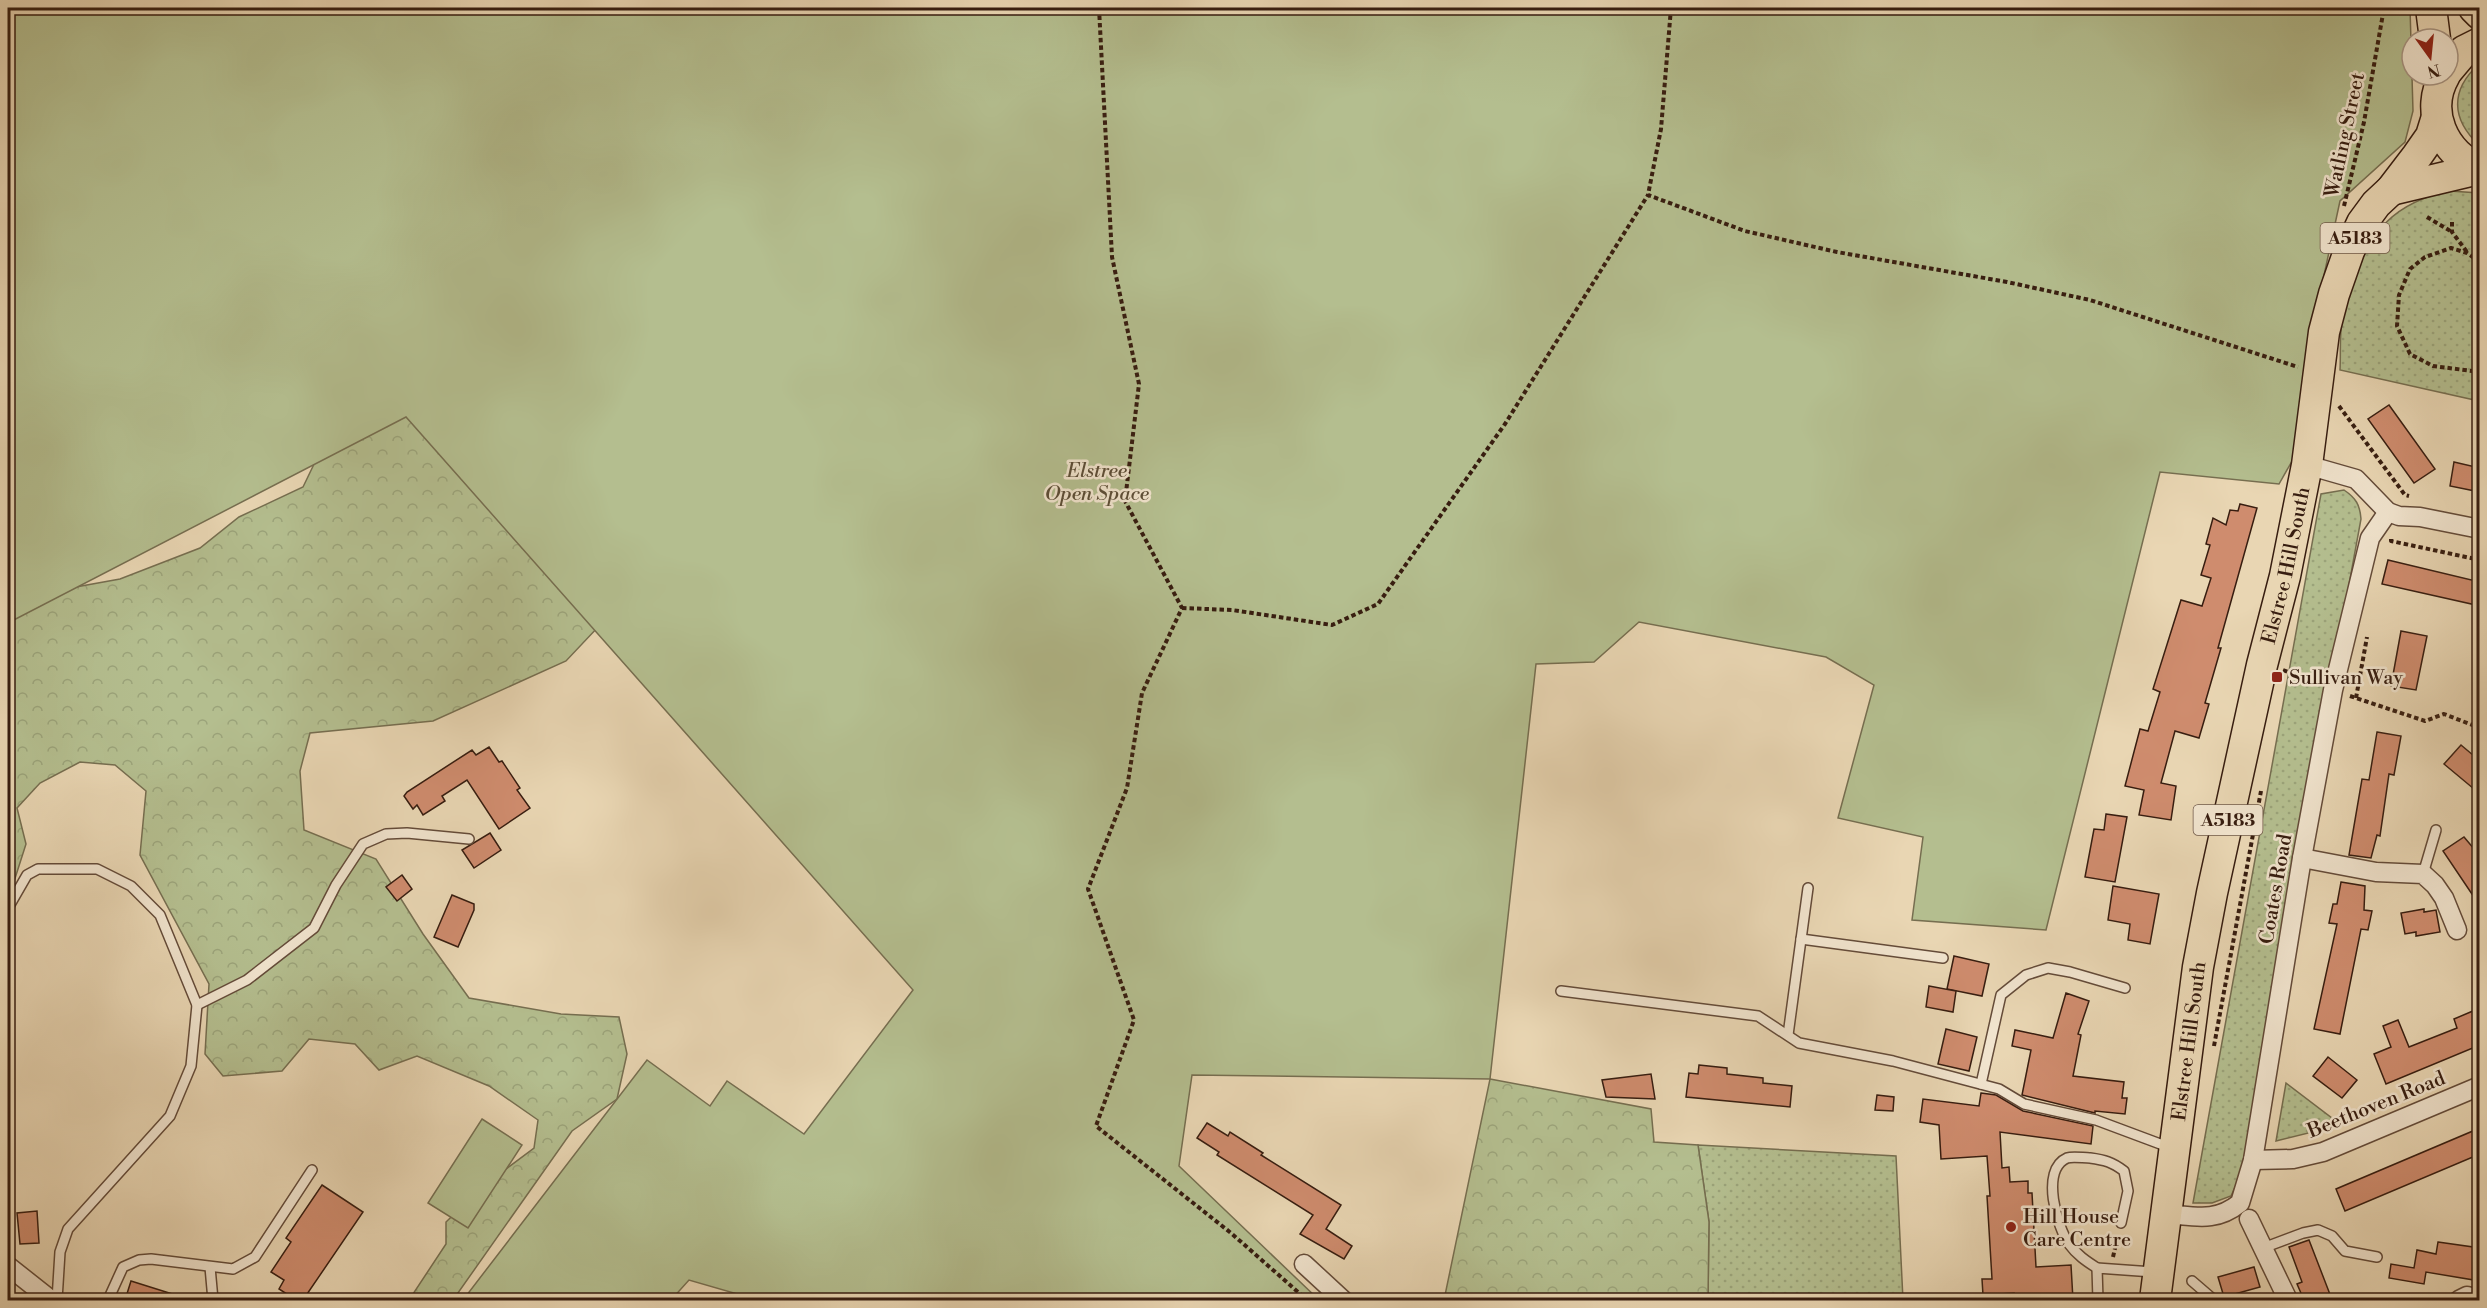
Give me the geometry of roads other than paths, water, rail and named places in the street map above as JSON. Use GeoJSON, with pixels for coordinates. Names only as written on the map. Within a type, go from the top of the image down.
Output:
{"type":"FeatureCollection","features":[{"type":"Feature","properties":{"kind":"main road"},"geometry":{"type":"LineString","coordinates":[[2431,8],[2433,27]]}},
{"type":"Feature","properties":{"kind":"main road"},"geometry":{"type":"LineString","coordinates":[[2474,8],[2480,14]]}},
{"type":"Feature","properties":{"kind":"main road"},"geometry":{"type":"LineString","coordinates":[[2460,56],[2464,51],[2480,43]]}},
{"type":"Feature","properties":{"kind":"main road"},"geometry":{"type":"LineString","coordinates":[[2440,87],[2437,97],[2436,120],[2449,146],[2465,163],[2479,169]]}},
{"type":"Feature","properties":{"kind":"main road","name":"Elstree Hill South"},"geometry":{"type":"LineString","coordinates":[[2157,1287],[2198,967],[2214,881],[2278,669],[2285,576],[2307,465],[2324,332],[2349,251],[2376,204],[2391,190],[2431,136],[2436,120]]}},
{"type":"Feature","properties":{"kind":"main road"},"geometry":{"type":"LineString","coordinates":[[2391,190],[2479,169]]}},
{"type":"Feature","properties":{"kind":"street"},"geometry":{"type":"LineString","coordinates":[[2307,465],[2356,479],[2388,512],[2399,516],[2420,517],[2480,529]]}},
{"type":"Feature","properties":{"kind":"street","name":"Coates Road"},"geometry":{"type":"LineString","coordinates":[[2166,1214],[2219,1216],[2240,1203],[2253,1160],[2302,858],[2333,690],[2370,538],[2388,512]]}},
{"type":"Feature","properties":{"kind":"street"},"geometry":{"type":"LineString","coordinates":[[2302,858],[2376,872],[2423,874],[2444,898],[2457,930]]}},
{"type":"Feature","properties":{"kind":"street","name":"Beethoven Road"},"geometry":{"type":"LineString","coordinates":[[2253,1160],[2293,1159],[2324,1152],[2480,1086]]}},
{"type":"Feature","properties":{"kind":"street"},"geometry":{"type":"LineString","coordinates":[[2249,1219],[2283,1299]]}},
{"type":"Feature","properties":{"kind":"street"},"geometry":{"type":"LineString","coordinates":[[1304,1264],[1342,1300]]}},
{"type":"Feature","properties":{"kind":"street"},"geometry":{"type":"LineString","coordinates":[[8,1266],[51,1300]]}},
{"type":"Feature","properties":{"kind":"street"},"geometry":{"type":"LineString","coordinates":[[2459,1300],[2467,1296],[2480,1299]]}},
{"type":"Feature","properties":{"kind":"lane"},"geometry":{"type":"LineString","coordinates":[[2423,874],[2436,830]]}},
{"type":"Feature","properties":{"kind":"lane"},"geometry":{"type":"LineString","coordinates":[[197,1005],[247,980],[314,928],[336,885],[363,844],[386,834],[407,833],[469,839]]}},
{"type":"Feature","properties":{"kind":"lane"},"geometry":{"type":"LineString","coordinates":[[8,908],[27,875],[38,869],[97,868],[131,886],[159,915],[197,1005],[191,1066],[170,1116],[68,1229],[60,1252],[57,1300]]}},
{"type":"Feature","properties":{"kind":"lane"},"geometry":{"type":"LineString","coordinates":[[1788,1035],[1808,888]]}},
{"type":"Feature","properties":{"kind":"lane"},"geometry":{"type":"LineString","coordinates":[[1801,939],[1943,958]]}},
{"type":"Feature","properties":{"kind":"lane"},"geometry":{"type":"LineString","coordinates":[[1981,1084],[2001,995],[2026,975],[2048,968],[2125,988]]}},
{"type":"Feature","properties":{"kind":"lane"},"geometry":{"type":"LineString","coordinates":[[1560,991],[1758,1016],[1799,1042],[1893,1061],[1999,1089],[2024,1104],[2096,1120],[2174,1149]]}},
{"type":"Feature","properties":{"kind":"lane"},"geometry":{"type":"LineString","coordinates":[[2121,1223],[2128,1191],[2124,1171],[2110,1161],[2080,1157],[2067,1158],[2058,1166],[2053,1175],[2052,1189],[2060,1225],[2068,1243],[2082,1258],[2097,1268],[2110,1269],[2157,1287]]}},
{"type":"Feature","properties":{"kind":"lane"},"geometry":{"type":"LineString","coordinates":[[108,1300],[123,1267],[139,1260],[233,1269],[255,1257],[312,1170]]}},
{"type":"Feature","properties":{"kind":"lane"},"geometry":{"type":"LineString","coordinates":[[2263,1248],[2303,1233],[2318,1230],[2332,1236],[2345,1251],[2377,1257]]}},
{"type":"Feature","properties":{"kind":"lane"},"geometry":{"type":"LineString","coordinates":[[210,1267],[213,1300]]}},
{"type":"Feature","properties":{"kind":"lane"},"geometry":{"type":"LineString","coordinates":[[2097,1268],[2098,1300]]}},
{"type":"Feature","properties":{"kind":"lane"},"geometry":{"type":"LineString","coordinates":[[2192,1281],[2214,1300]]}},
{"type":"Feature","properties":{"kind":"place","name":"Sullivan Way"},"geometry":{"type":"Point","coordinates":[2277,677]}},
{"type":"Feature","properties":{"kind":"place","name":"Hill House Care Centre"},"geometry":{"type":"Point","coordinates":[2011,1227]}},
{"type":"Feature","properties":{"kind":"park label","name":"Elstree Open Space"},"geometry":{"type":"Point","coordinates":[1097,482]}}]}
